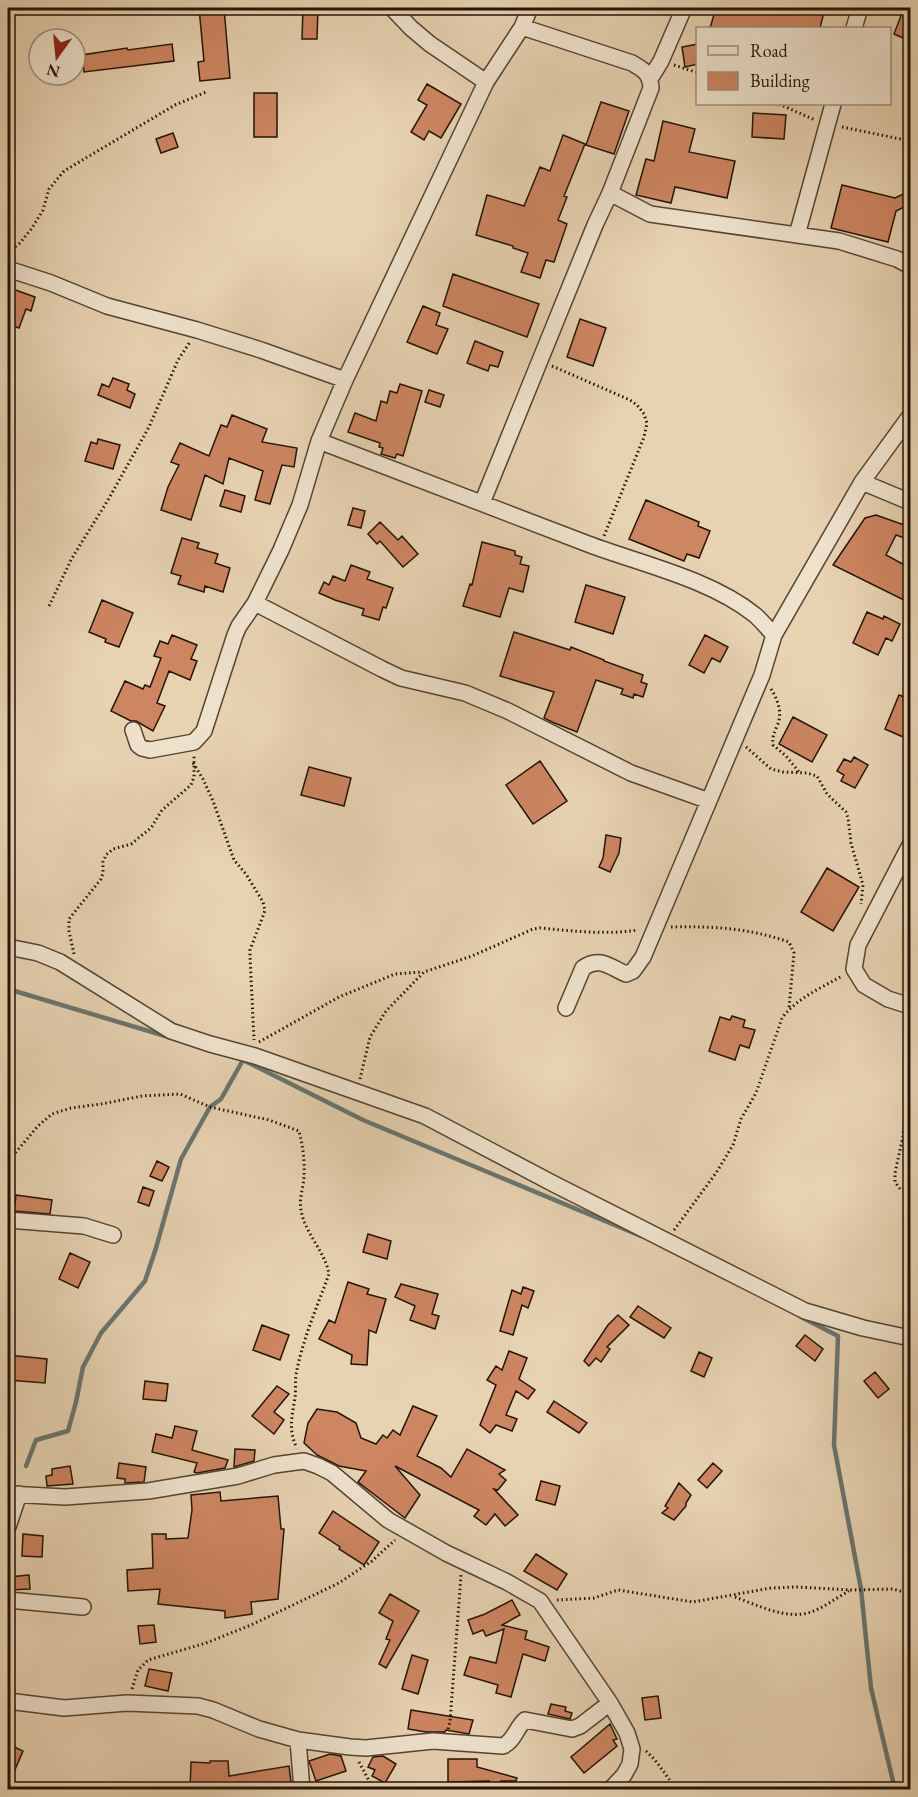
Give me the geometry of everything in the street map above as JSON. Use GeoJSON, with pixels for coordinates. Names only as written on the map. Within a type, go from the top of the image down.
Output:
{"type":"FeatureCollection","features":[{"type":"Feature","properties":{"kind":"street"},"geometry":{"type":"LineString","coordinates":[[392,8],[430,44],[486,82]]}},
{"type":"Feature","properties":{"kind":"street"},"geometry":{"type":"LineString","coordinates":[[133,729],[138,745],[150,750],[194,742],[207,724],[235,635],[255,603],[281,550],[300,504],[318,441],[345,380],[486,82],[522,27],[530,8]]}},
{"type":"Feature","properties":{"kind":"street"},"geometry":{"type":"LineString","coordinates":[[650,79],[661,61],[684,8]]}},
{"type":"Feature","properties":{"kind":"street"},"geometry":{"type":"LineString","coordinates":[[854,27],[860,8]]}},
{"type":"Feature","properties":{"kind":"street"},"geometry":{"type":"LineString","coordinates":[[482,503],[595,225],[610,194],[651,88],[650,79],[644,70],[632,63],[522,27]]}},
{"type":"Feature","properties":{"kind":"street"},"geometry":{"type":"LineString","coordinates":[[797,235],[834,105]]}},
{"type":"Feature","properties":{"kind":"street"},"geometry":{"type":"LineString","coordinates":[[610,194],[650,214],[839,241],[910,266]]}},
{"type":"Feature","properties":{"kind":"street"},"geometry":{"type":"LineString","coordinates":[[8,269],[51,283],[107,306],[197,330],[301,363],[345,380]]}},
{"type":"Feature","properties":{"kind":"street"},"geometry":{"type":"LineString","coordinates":[[566,1008],[583,968],[593,961],[598,961],[626,974],[633,971],[643,957],[762,675],[774,635],[862,482],[910,416]]}},
{"type":"Feature","properties":{"kind":"street"},"geometry":{"type":"LineString","coordinates":[[318,441],[715,591],[743,606],[774,635]]}},
{"type":"Feature","properties":{"kind":"street"},"geometry":{"type":"LineString","coordinates":[[862,482],[910,502]]}},
{"type":"Feature","properties":{"kind":"street"},"geometry":{"type":"LineString","coordinates":[[255,603],[401,678],[465,693],[508,711],[631,773],[709,801]]}},
{"type":"Feature","properties":{"kind":"street"},"geometry":{"type":"LineString","coordinates":[[910,845],[858,945],[854,969],[864,985],[888,999],[910,1006]]}},
{"type":"Feature","properties":{"kind":"street"},"geometry":{"type":"LineString","coordinates":[[8,947],[38,953],[60,962],[171,1030],[210,1044],[255,1056],[425,1116],[666,1242],[805,1311],[863,1328],[910,1338]]}},
{"type":"Feature","properties":{"kind":"street"},"geometry":{"type":"LineString","coordinates":[[8,1220],[84,1226],[113,1235]]}},
{"type":"Feature","properties":{"kind":"street"},"geometry":{"type":"LineString","coordinates":[[8,1527],[13,1494],[65,1497],[148,1491],[238,1476],[304,1461],[332,1473],[387,1520],[462,1562],[507,1582],[540,1601],[610,1703],[627,1733],[632,1757],[624,1775],[610,1790]]}},
{"type":"Feature","properties":{"kind":"street"},"geometry":{"type":"LineString","coordinates":[[8,1600],[83,1607]]}},
{"type":"Feature","properties":{"kind":"street"},"geometry":{"type":"LineString","coordinates":[[8,1701],[64,1708],[127,1703],[198,1706],[260,1729],[298,1740],[350,1748],[429,1741],[503,1746],[509,1743],[525,1720],[572,1729],[580,1726],[610,1703]]}},
{"type":"Feature","properties":{"kind":"street"},"geometry":{"type":"LineString","coordinates":[[298,1740],[302,1790]]}},
{"type":"Feature","properties":{"kind":"path"},"geometry":{"type":"LineString","coordinates":[[661,61],[696,72]]}},
{"type":"Feature","properties":{"kind":"path"},"geometry":{"type":"LineString","coordinates":[[8,252],[20,243],[32,228],[42,210],[49,189],[64,171],[175,105],[206,92]]}},
{"type":"Feature","properties":{"kind":"path"},"geometry":{"type":"LineString","coordinates":[[781,105],[828,125],[910,141]]}},
{"type":"Feature","properties":{"kind":"path"},"geometry":{"type":"LineString","coordinates":[[49,606],[72,558],[149,427],[178,360],[197,330]]}},
{"type":"Feature","properties":{"kind":"path"},"geometry":{"type":"LineString","coordinates":[[539,361],[630,400],[644,414],[647,423],[645,437],[599,548]]}},
{"type":"Feature","properties":{"kind":"path"},"geometry":{"type":"LineString","coordinates":[[762,675],[774,694],[780,713],[773,733],[773,745],[799,772]]}},
{"type":"Feature","properties":{"kind":"path"},"geometry":{"type":"LineString","coordinates":[[736,737],[771,769],[817,776],[827,794],[846,812],[850,843],[862,885],[861,905]]}},
{"type":"Feature","properties":{"kind":"path"},"geometry":{"type":"LineString","coordinates":[[79,975],[69,931],[69,919],[101,879],[106,855],[112,849],[131,844],[151,828],[162,810],[188,789],[194,777],[194,742]]}},
{"type":"Feature","properties":{"kind":"path"},"geometry":{"type":"LineString","coordinates":[[193,763],[210,794],[234,860],[246,874],[263,902],[265,910],[249,956],[254,1044],[339,997],[395,974],[424,972],[472,956],[532,929],[622,933],[656,927],[720,927],[767,935],[789,942],[794,953],[789,1008],[778,1027],[756,1093],[741,1119],[733,1145],[716,1173],[666,1242]]}},
{"type":"Feature","properties":{"kind":"path"},"geometry":{"type":"LineString","coordinates":[[789,1008],[854,969]]}},
{"type":"Feature","properties":{"kind":"path"},"geometry":{"type":"LineString","coordinates":[[357,1092],[370,1037],[386,1011],[424,972]]}},
{"type":"Feature","properties":{"kind":"path"},"geometry":{"type":"LineString","coordinates":[[900,1189],[895,1182],[895,1173],[903,1136],[910,1059]]}},
{"type":"Feature","properties":{"kind":"path"},"geometry":{"type":"LineString","coordinates":[[8,1158],[52,1114],[71,1108],[142,1096],[180,1094],[210,1107],[270,1120],[299,1131],[303,1143],[304,1176],[300,1208],[305,1224],[327,1264],[329,1274],[307,1335],[296,1376],[291,1418],[292,1438],[304,1461]]}},
{"type":"Feature","properties":{"kind":"path"},"geometry":{"type":"LineString","coordinates":[[127,1703],[138,1670],[148,1660],[206,1643],[251,1625],[339,1583],[372,1561],[405,1530]]}},
{"type":"Feature","properties":{"kind":"path"},"geometry":{"type":"LineString","coordinates":[[444,1743],[450,1722],[462,1562]]}},
{"type":"Feature","properties":{"kind":"path"},"geometry":{"type":"LineString","coordinates":[[540,1601],[594,1598],[618,1590],[685,1602],[734,1596],[771,1588],[796,1587],[851,1590],[893,1589],[910,1594]]}},
{"type":"Feature","properties":{"kind":"path"},"geometry":{"type":"LineString","coordinates":[[734,1596],[763,1607],[796,1615],[815,1611],[851,1590]]}},
{"type":"Feature","properties":{"kind":"path"},"geometry":{"type":"LineString","coordinates":[[627,1733],[655,1760],[677,1790]]}},
{"type":"Feature","properties":{"kind":"path"},"geometry":{"type":"LineString","coordinates":[[350,1748],[374,1790]]}},
{"type":"Feature","properties":{"kind":"building"},"geometry":{"type":"Polygon","coordinates":[[[199,8],[224,8],[230,78],[200,81],[198,62],[204,61],[199,8]]]}},
{"type":"Feature","properties":{"kind":"building"},"geometry":{"type":"Polygon","coordinates":[[[303,8],[318,8],[317,39],[302,39],[303,8]]]}},
{"type":"Feature","properties":{"kind":"building"},"geometry":{"type":"Polygon","coordinates":[[[716,8],[825,8],[820,27],[710,27],[716,8]]]}},
{"type":"Feature","properties":{"kind":"building"},"geometry":{"type":"Polygon","coordinates":[[[904,8],[910,8],[910,41],[894,34],[904,8]]]}},
{"type":"Feature","properties":{"kind":"building"},"geometry":{"type":"Polygon","coordinates":[[[172,44],[174,61],[87,72],[87,54],[127,48],[128,50],[172,44]]]}},
{"type":"Feature","properties":{"kind":"building"},"geometry":{"type":"Polygon","coordinates":[[[696,44],[696,64],[685,67],[682,47],[696,44]]]}},
{"type":"Feature","properties":{"kind":"building"},"geometry":{"type":"Polygon","coordinates":[[[427,84],[461,104],[441,138],[429,131],[424,140],[411,132],[427,105],[418,100],[427,84]]]}},
{"type":"Feature","properties":{"kind":"building"},"geometry":{"type":"Polygon","coordinates":[[[254,93],[277,93],[277,137],[254,137],[254,93]]]}},
{"type":"Feature","properties":{"kind":"building"},"geometry":{"type":"Polygon","coordinates":[[[601,102],[629,111],[614,154],[586,145],[601,102]]]}},
{"type":"Feature","properties":{"kind":"building"},"geometry":{"type":"Polygon","coordinates":[[[753,113],[786,115],[784,139],[752,137],[753,113]]]}},
{"type":"Feature","properties":{"kind":"building"},"geometry":{"type":"Polygon","coordinates":[[[663,121],[695,129],[689,152],[735,161],[727,198],[675,187],[671,203],[636,195],[646,159],[654,161],[663,121]]]}},
{"type":"Feature","properties":{"kind":"building"},"geometry":{"type":"Polygon","coordinates":[[[173,133],[178,147],[161,153],[156,139],[173,133]]]}},
{"type":"Feature","properties":{"kind":"building"},"geometry":{"type":"Polygon","coordinates":[[[563,135],[585,144],[564,196],[567,197],[558,220],[567,224],[554,262],[546,260],[540,278],[521,272],[528,253],[476,235],[487,195],[524,206],[540,167],[550,171],[563,135]]]}},
{"type":"Feature","properties":{"kind":"building"},"geometry":{"type":"Polygon","coordinates":[[[842,185],[895,198],[910,191],[910,204],[896,211],[888,242],[831,228],[842,185]]]}},
{"type":"Feature","properties":{"kind":"building"},"geometry":{"type":"Polygon","coordinates":[[[453,274],[539,304],[527,337],[443,306],[453,274]]]}},
{"type":"Feature","properties":{"kind":"building"},"geometry":{"type":"Polygon","coordinates":[[[10,288],[35,297],[31,311],[26,309],[19,328],[8,324],[10,288]]]}},
{"type":"Feature","properties":{"kind":"building"},"geometry":{"type":"Polygon","coordinates":[[[423,306],[440,313],[436,325],[448,329],[437,354],[407,342],[423,306]]]}},
{"type":"Feature","properties":{"kind":"building"},"geometry":{"type":"Polygon","coordinates":[[[580,319],[606,328],[593,366],[567,357],[580,319]]]}},
{"type":"Feature","properties":{"kind":"building"},"geometry":{"type":"Polygon","coordinates":[[[475,341],[503,352],[498,367],[490,365],[488,371],[467,363],[475,341]]]}},
{"type":"Feature","properties":{"kind":"building"},"geometry":{"type":"Polygon","coordinates":[[[113,378],[129,384],[127,390],[135,394],[130,408],[98,395],[102,384],[109,387],[113,378]]]}},
{"type":"Feature","properties":{"kind":"building"},"geometry":{"type":"Polygon","coordinates":[[[400,384],[422,391],[403,456],[397,454],[395,458],[381,454],[383,448],[379,447],[380,443],[348,432],[355,413],[376,421],[381,401],[387,403],[390,391],[397,393],[400,384]]]}},
{"type":"Feature","properties":{"kind":"building"},"geometry":{"type":"Polygon","coordinates":[[[429,390],[444,395],[440,407],[425,402],[429,390]]]}},
{"type":"Feature","properties":{"kind":"building"},"geometry":{"type":"Polygon","coordinates":[[[232,415],[267,429],[262,442],[297,448],[294,467],[282,465],[270,504],[255,500],[263,471],[229,458],[223,484],[205,475],[191,520],[161,510],[168,487],[179,465],[171,462],[180,443],[209,456],[221,425],[227,427],[232,415]]]}},
{"type":"Feature","properties":{"kind":"building"},"geometry":{"type":"Polygon","coordinates":[[[98,439],[120,445],[113,469],[85,461],[91,442],[97,444],[98,439]]]}},
{"type":"Feature","properties":{"kind":"building"},"geometry":{"type":"Polygon","coordinates":[[[225,490],[245,496],[241,512],[220,506],[225,490]]]}},
{"type":"Feature","properties":{"kind":"building"},"geometry":{"type":"Polygon","coordinates":[[[646,500],[699,522],[698,526],[710,531],[699,558],[687,554],[684,561],[629,539],[646,500]]]}},
{"type":"Feature","properties":{"kind":"building"},"geometry":{"type":"Polygon","coordinates":[[[353,508],[365,511],[361,528],[348,525],[353,508]]]}},
{"type":"Feature","properties":{"kind":"building"},"geometry":{"type":"Polygon","coordinates":[[[876,515],[910,527],[910,540],[896,535],[886,555],[910,568],[910,603],[833,565],[865,518],[876,515]]]}},
{"type":"Feature","properties":{"kind":"building"},"geometry":{"type":"Polygon","coordinates":[[[380,522],[398,540],[402,536],[418,554],[403,567],[380,541],[377,544],[368,534],[380,522]]]}},
{"type":"Feature","properties":{"kind":"building"},"geometry":{"type":"Polygon","coordinates":[[[182,538],[199,543],[197,548],[218,554],[215,563],[230,568],[223,592],[205,586],[204,592],[178,584],[181,576],[171,573],[182,538]]]}},
{"type":"Feature","properties":{"kind":"building"},"geometry":{"type":"Polygon","coordinates":[[[482,542],[515,551],[515,555],[522,557],[520,564],[529,566],[523,592],[509,588],[500,617],[463,606],[470,584],[472,585],[482,542]]]}},
{"type":"Feature","properties":{"kind":"building"},"geometry":{"type":"Polygon","coordinates":[[[351,565],[370,572],[367,579],[393,588],[379,620],[362,615],[364,609],[319,593],[324,582],[329,585],[333,576],[345,581],[351,565]]]}},
{"type":"Feature","properties":{"kind":"building"},"geometry":{"type":"Polygon","coordinates":[[[586,585],[625,597],[613,634],[575,622],[586,585]]]}},
{"type":"Feature","properties":{"kind":"building"},"geometry":{"type":"Polygon","coordinates":[[[102,600],[133,613],[119,647],[89,632],[102,600]]]}},
{"type":"Feature","properties":{"kind":"building"},"geometry":{"type":"Polygon","coordinates":[[[867,612],[883,619],[884,616],[900,624],[892,641],[886,638],[878,655],[853,643],[867,612]]]}},
{"type":"Feature","properties":{"kind":"building"},"geometry":{"type":"Polygon","coordinates":[[[514,632],[570,650],[571,647],[643,675],[641,682],[647,684],[643,697],[634,694],[633,698],[621,694],[623,689],[596,680],[577,732],[544,718],[554,692],[500,676],[514,632]]]}},
{"type":"Feature","properties":{"kind":"building"},"geometry":{"type":"Polygon","coordinates":[[[172,635],[197,645],[191,659],[197,661],[190,680],[169,671],[157,703],[165,706],[153,731],[111,711],[125,681],[143,689],[145,685],[150,687],[161,658],[154,656],[160,641],[168,644],[172,635]]]}},
{"type":"Feature","properties":{"kind":"building"},"geometry":{"type":"Polygon","coordinates":[[[705,635],[728,647],[720,662],[712,658],[704,673],[689,665],[705,635]]]}},
{"type":"Feature","properties":{"kind":"building"},"geometry":{"type":"Polygon","coordinates":[[[899,695],[910,699],[910,740],[885,729],[899,695]]]}},
{"type":"Feature","properties":{"kind":"building"},"geometry":{"type":"Polygon","coordinates":[[[793,717],[827,735],[812,762],[779,744],[793,717]]]}},
{"type":"Feature","properties":{"kind":"building"},"geometry":{"type":"Polygon","coordinates":[[[854,757],[868,765],[855,788],[841,781],[844,775],[837,771],[844,759],[851,762],[854,757]]]}},
{"type":"Feature","properties":{"kind":"building"},"geometry":{"type":"Polygon","coordinates":[[[540,761],[567,801],[533,824],[506,785],[540,761]]]}},
{"type":"Feature","properties":{"kind":"building"},"geometry":{"type":"Polygon","coordinates":[[[309,767],[351,778],[344,806],[301,795],[309,767]]]}},
{"type":"Feature","properties":{"kind":"building"},"geometry":{"type":"Polygon","coordinates":[[[606,835],[621,838],[619,853],[610,872],[599,867],[603,858],[606,835]]]}},
{"type":"Feature","properties":{"kind":"building"},"geometry":{"type":"Polygon","coordinates":[[[827,868],[859,887],[833,931],[801,912],[827,868]]]}},
{"type":"Feature","properties":{"kind":"building"},"geometry":{"type":"Polygon","coordinates":[[[732,1016],[745,1020],[743,1027],[755,1030],[749,1048],[740,1045],[735,1060],[709,1051],[720,1017],[730,1020],[732,1016]]]}},
{"type":"Feature","properties":{"kind":"building"},"geometry":{"type":"Polygon","coordinates":[[[157,1161],[169,1167],[162,1181],[150,1176],[157,1161]]]}},
{"type":"Feature","properties":{"kind":"building"},"geometry":{"type":"Polygon","coordinates":[[[143,1187],[154,1191],[149,1206],[138,1202],[143,1187]]]}},
{"type":"Feature","properties":{"kind":"building"},"geometry":{"type":"Polygon","coordinates":[[[16,1195],[52,1200],[50,1214],[14,1211],[16,1195]]]}},
{"type":"Feature","properties":{"kind":"building"},"geometry":{"type":"Polygon","coordinates":[[[368,1234],[391,1241],[387,1259],[363,1252],[368,1234]]]}},
{"type":"Feature","properties":{"kind":"building"},"geometry":{"type":"Polygon","coordinates":[[[70,1253],[90,1262],[78,1288],[59,1279],[70,1253]]]}},
{"type":"Feature","properties":{"kind":"building"},"geometry":{"type":"Polygon","coordinates":[[[348,1282],[369,1289],[367,1294],[386,1299],[376,1333],[369,1330],[367,1365],[351,1364],[352,1355],[319,1339],[329,1320],[335,1323],[348,1282]]]}},
{"type":"Feature","properties":{"kind":"building"},"geometry":{"type":"Polygon","coordinates":[[[401,1284],[438,1294],[432,1314],[439,1316],[435,1329],[410,1320],[415,1306],[395,1297],[401,1284]]]}},
{"type":"Feature","properties":{"kind":"building"},"geometry":{"type":"Polygon","coordinates":[[[523,1287],[534,1291],[528,1308],[522,1305],[513,1335],[500,1331],[512,1290],[521,1294],[523,1287]]]}},
{"type":"Feature","properties":{"kind":"building"},"geometry":{"type":"Polygon","coordinates":[[[638,1306],[671,1328],[664,1338],[630,1317],[638,1306]]]}},
{"type":"Feature","properties":{"kind":"building"},"geometry":{"type":"Polygon","coordinates":[[[618,1315],[629,1325],[607,1347],[610,1349],[601,1362],[596,1358],[589,1366],[584,1361],[608,1325],[618,1315]]]}},
{"type":"Feature","properties":{"kind":"building"},"geometry":{"type":"Polygon","coordinates":[[[262,1325],[289,1335],[280,1360],[253,1350],[262,1325]]]}},
{"type":"Feature","properties":{"kind":"building"},"geometry":{"type":"Polygon","coordinates":[[[805,1335],[823,1349],[815,1361],[796,1346],[805,1335]]]}},
{"type":"Feature","properties":{"kind":"building"},"geometry":{"type":"Polygon","coordinates":[[[509,1351],[527,1358],[519,1379],[535,1390],[528,1399],[516,1391],[506,1415],[517,1419],[512,1431],[496,1425],[490,1433],[480,1425],[496,1385],[487,1380],[496,1366],[502,1370],[509,1351]]]}},
{"type":"Feature","properties":{"kind":"building"},"geometry":{"type":"Polygon","coordinates":[[[699,1352],[712,1358],[704,1377],[691,1371],[699,1352]]]}},
{"type":"Feature","properties":{"kind":"building"},"geometry":{"type":"Polygon","coordinates":[[[8,1355],[47,1359],[45,1383],[8,1380],[8,1355]]]}},
{"type":"Feature","properties":{"kind":"building"},"geometry":{"type":"Polygon","coordinates":[[[875,1372],[889,1389],[878,1398],[864,1381],[875,1372]]]}},
{"type":"Feature","properties":{"kind":"building"},"geometry":{"type":"Polygon","coordinates":[[[145,1381],[168,1384],[166,1401],[143,1399],[145,1381]]]}},
{"type":"Feature","properties":{"kind":"building"},"geometry":{"type":"Polygon","coordinates":[[[277,1386],[289,1394],[274,1412],[284,1420],[274,1434],[252,1416],[277,1386]]]}},
{"type":"Feature","properties":{"kind":"building"},"geometry":{"type":"Polygon","coordinates":[[[554,1401],[587,1423],[579,1433],[547,1412],[554,1401]]]}},
{"type":"Feature","properties":{"kind":"building"},"geometry":{"type":"Polygon","coordinates":[[[413,1406],[437,1416],[417,1456],[441,1468],[451,1477],[467,1449],[505,1470],[499,1474],[506,1480],[498,1490],[494,1489],[518,1515],[505,1526],[495,1514],[486,1525],[474,1516],[479,1510],[395,1466],[420,1495],[405,1518],[358,1482],[366,1471],[339,1466],[317,1455],[304,1443],[308,1423],[317,1409],[337,1412],[356,1423],[361,1438],[376,1444],[383,1435],[387,1438],[393,1430],[400,1435],[413,1406]]]}},
{"type":"Feature","properties":{"kind":"building"},"geometry":{"type":"Polygon","coordinates":[[[175,1426],[197,1431],[192,1450],[228,1460],[225,1468],[197,1473],[194,1472],[197,1463],[152,1452],[156,1434],[172,1438],[175,1426]]]}},
{"type":"Feature","properties":{"kind":"building"},"geometry":{"type":"Polygon","coordinates":[[[235,1449],[255,1450],[254,1461],[234,1467],[235,1449]]]}},
{"type":"Feature","properties":{"kind":"building"},"geometry":{"type":"Polygon","coordinates":[[[119,1463],[146,1467],[144,1482],[125,1483],[125,1479],[117,1478],[119,1463]]]}},
{"type":"Feature","properties":{"kind":"building"},"geometry":{"type":"Polygon","coordinates":[[[713,1463],[722,1471],[707,1488],[698,1480],[713,1463]]]}},
{"type":"Feature","properties":{"kind":"building"},"geometry":{"type":"Polygon","coordinates":[[[70,1466],[73,1484],[47,1486],[46,1476],[52,1475],[52,1469],[70,1466]]]}},
{"type":"Feature","properties":{"kind":"building"},"geometry":{"type":"Polygon","coordinates":[[[541,1481],[560,1486],[555,1505],[536,1500],[541,1481]]]}},
{"type":"Feature","properties":{"kind":"building"},"geometry":{"type":"Polygon","coordinates":[[[679,1483],[691,1495],[686,1506],[674,1520],[662,1513],[668,1508],[665,1506],[679,1483]]]}},
{"type":"Feature","properties":{"kind":"building"},"geometry":{"type":"Polygon","coordinates":[[[220,1492],[221,1501],[278,1496],[281,1529],[284,1529],[278,1599],[251,1602],[252,1614],[225,1618],[225,1611],[158,1604],[160,1589],[128,1591],[127,1570],[153,1568],[152,1534],[166,1534],[166,1539],[188,1538],[192,1510],[191,1495],[220,1492]]]}},
{"type":"Feature","properties":{"kind":"building"},"geometry":{"type":"Polygon","coordinates":[[[333,1511],[379,1542],[364,1565],[319,1533],[333,1511]]]}},
{"type":"Feature","properties":{"kind":"building"},"geometry":{"type":"Polygon","coordinates":[[[23,1534],[43,1536],[42,1557],[22,1556],[23,1534]]]}},
{"type":"Feature","properties":{"kind":"building"},"geometry":{"type":"Polygon","coordinates":[[[536,1554],[567,1574],[557,1590],[524,1571],[536,1554]]]}},
{"type":"Feature","properties":{"kind":"building"},"geometry":{"type":"Polygon","coordinates":[[[29,1575],[30,1589],[8,1590],[8,1577],[29,1575]]]}},
{"type":"Feature","properties":{"kind":"building"},"geometry":{"type":"Polygon","coordinates":[[[390,1594],[419,1611],[386,1668],[379,1664],[390,1640],[386,1639],[393,1621],[379,1613],[390,1594]]]}},
{"type":"Feature","properties":{"kind":"building"},"geometry":{"type":"Polygon","coordinates":[[[512,1600],[520,1615],[502,1625],[527,1631],[525,1639],[549,1647],[545,1661],[523,1654],[511,1697],[496,1693],[498,1685],[464,1675],[470,1657],[496,1663],[504,1629],[486,1636],[483,1630],[473,1634],[468,1620],[512,1600]]]}},
{"type":"Feature","properties":{"kind":"building"},"geometry":{"type":"Polygon","coordinates":[[[154,1625],[156,1642],[140,1644],[138,1626],[154,1625]]]}},
{"type":"Feature","properties":{"kind":"building"},"geometry":{"type":"Polygon","coordinates":[[[412,1655],[428,1660],[418,1694],[402,1689],[412,1655]]]}},
{"type":"Feature","properties":{"kind":"building"},"geometry":{"type":"Polygon","coordinates":[[[149,1669],[172,1673],[168,1691],[145,1686],[149,1669]]]}},
{"type":"Feature","properties":{"kind":"building"},"geometry":{"type":"Polygon","coordinates":[[[658,1696],[661,1718],[645,1720],[642,1698],[658,1696]]]}},
{"type":"Feature","properties":{"kind":"building"},"geometry":{"type":"Polygon","coordinates":[[[551,1704],[566,1707],[565,1711],[572,1713],[570,1719],[548,1714],[551,1704]]]}},
{"type":"Feature","properties":{"kind":"building"},"geometry":{"type":"Polygon","coordinates":[[[411,1710],[473,1720],[469,1734],[446,1730],[445,1732],[426,1732],[408,1729],[411,1710]]]}},
{"type":"Feature","properties":{"kind":"building"},"geometry":{"type":"Polygon","coordinates":[[[610,1724],[617,1739],[613,1740],[617,1746],[584,1773],[571,1757],[610,1724]]]}},
{"type":"Feature","properties":{"kind":"building"},"geometry":{"type":"Polygon","coordinates":[[[8,1744],[23,1751],[8,1786],[8,1744]]]}},
{"type":"Feature","properties":{"kind":"building"},"geometry":{"type":"Polygon","coordinates":[[[330,1754],[341,1756],[346,1771],[316,1781],[309,1761],[330,1754]]]}},
{"type":"Feature","properties":{"kind":"building"},"geometry":{"type":"Polygon","coordinates":[[[383,1756],[396,1764],[385,1783],[372,1776],[375,1770],[368,1767],[373,1757],[383,1756]]]}},
{"type":"Feature","properties":{"kind":"building"},"geometry":{"type":"Polygon","coordinates":[[[448,1759],[477,1759],[477,1767],[517,1778],[516,1781],[501,1781],[499,1790],[487,1790],[489,1781],[448,1782],[448,1759]]]}},
{"type":"Feature","properties":{"kind":"building"},"geometry":{"type":"Polygon","coordinates":[[[210,1761],[228,1761],[229,1776],[289,1766],[292,1790],[246,1790],[245,1784],[205,1784],[204,1790],[190,1790],[191,1762],[210,1763],[210,1761]]]}},
{"type":"Feature","properties":{"kind":"waterway"},"geometry":{"type":"LineString","coordinates":[[8,989],[172,1038]]}},
{"type":"Feature","properties":{"kind":"waterway"},"geometry":{"type":"LineString","coordinates":[[243,1060],[363,1120],[641,1236]]}},
{"type":"Feature","properties":{"kind":"waterway"},"geometry":{"type":"LineString","coordinates":[[26,1466],[36,1440],[68,1431],[83,1367],[101,1333],[145,1281],[181,1159],[210,1107],[221,1099],[243,1060]]}},
{"type":"Feature","properties":{"kind":"waterway"},"geometry":{"type":"LineString","coordinates":[[801,1317],[838,1336],[834,1445],[861,1589],[871,1688],[895,1790]]}}]}
